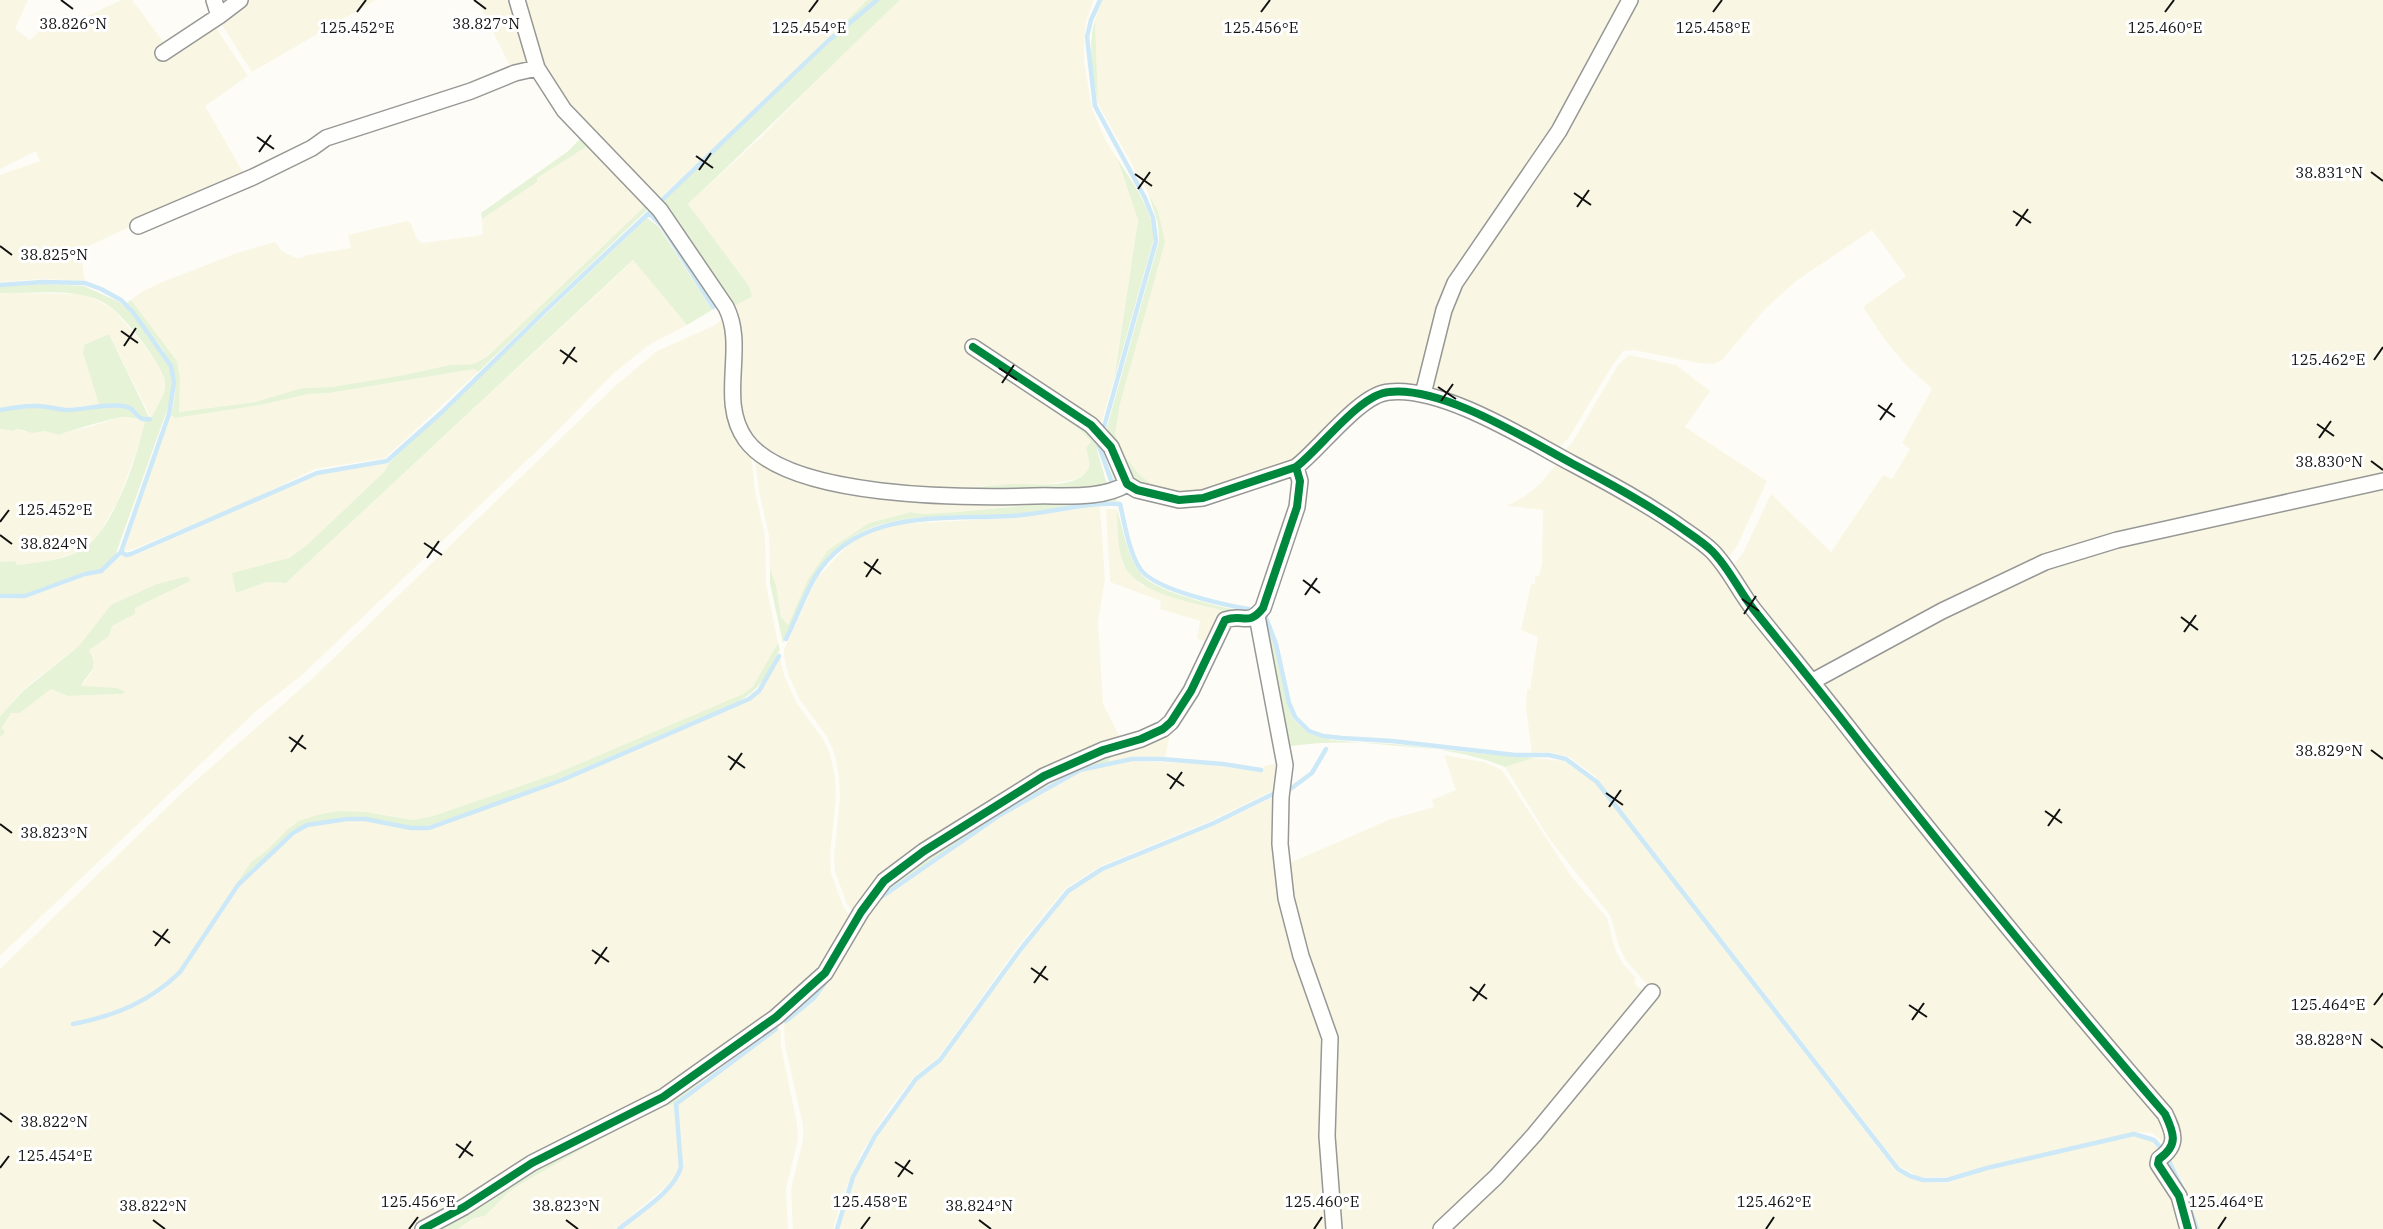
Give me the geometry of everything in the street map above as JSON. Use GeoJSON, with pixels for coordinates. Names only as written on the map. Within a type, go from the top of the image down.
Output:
{"type":"FeatureCollection","features":[{"type":"Feature","properties":{"kind":"street"},"geometry":{"type":"LineString","coordinates":[[214,0],[219,16]]}},
{"type":"Feature","properties":{"kind":"street"},"geometry":{"type":"LineString","coordinates":[[163,53],[240,0]]}},
{"type":"Feature","properties":{"kind":"street"},"geometry":{"type":"LineString","coordinates":[[517,0],[537,68],[564,110],[660,210],[726,307],[732,319],[734,334],[732,400],[736,422],[745,439],[757,452],[785,468],[824,481],[869,489],[943,497],[1082,495],[1113,492],[1127,484]]}},
{"type":"Feature","properties":{"kind":"street"},"geometry":{"type":"LineString","coordinates":[[1423,394],[1439,328],[1455,283],[1559,131],[1630,0]]}},
{"type":"Feature","properties":{"kind":"street"},"geometry":{"type":"LineString","coordinates":[[138,226],[252,177],[312,148],[326,138],[471,91],[515,73],[537,68]]}},
{"type":"Feature","properties":{"kind":"street"},"geometry":{"type":"LineString","coordinates":[[973,347],[1091,425],[1111,447],[1127,484],[1152,495],[1188,500],[1203,498],[1296,467],[1308,458],[1352,413],[1373,397],[1386,392],[1423,394],[1514,430],[1634,497],[1689,533],[1710,549],[1726,566],[1753,608],[2004,920],[2165,1114],[2174,1133],[2173,1142],[2168,1153],[2159,1159],[2158,1164],[2179,1196],[2188,1229]]}},
{"type":"Feature","properties":{"kind":"street"},"geometry":{"type":"LineString","coordinates":[[423,1229],[464,1207],[532,1164],[657,1101],[776,1017],[825,973],[868,901],[896,870],[1017,791],[1044,776],[1103,750],[1141,739],[1163,729],[1171,722],[1191,691],[1225,620],[1231,618],[1251,620],[1263,608],[1297,507],[1300,481],[1296,467]]}},
{"type":"Feature","properties":{"kind":"street"},"geometry":{"type":"LineString","coordinates":[[1813,681],[1941,611],[2045,562],[2117,540],[2383,481]]}},
{"type":"Feature","properties":{"kind":"street"},"geometry":{"type":"LineString","coordinates":[[1257,616],[1285,765],[1281,797],[1280,844],[1287,898],[1301,956],[1330,1038],[1327,1146],[1334,1229]]}},
{"type":"Feature","properties":{"kind":"street"},"geometry":{"type":"LineString","coordinates":[[1441,1229],[1496,1177],[1534,1135],[1652,992]]}},
{"type":"Feature","properties":{"kind":"shaded area"},"geometry":{"type":"Polygon","coordinates":[[[0,0],[28,0],[15,29],[30,40],[38,32],[77,21],[121,0],[132,0],[166,45],[213,26],[216,28],[248,76],[205,106],[244,174],[80,250],[85,281],[43,279],[0,282],[0,175],[40,161],[36,151],[0,169],[0,0]]]}},
{"type":"Feature","properties":{"kind":"shaded area"},"geometry":{"type":"Polygon","coordinates":[[[247,0],[376,0],[252,72],[220,22],[247,0]]]}},
{"type":"Feature","properties":{"kind":"shaded area"},"geometry":{"type":"Polygon","coordinates":[[[477,0],[512,0],[532,65],[512,70],[477,0]]]}},
{"type":"Feature","properties":{"kind":"shaded area"},"geometry":{"type":"Polygon","coordinates":[[[522,0],[867,0],[757,108],[657,201],[577,117],[539,65],[522,0]]]}},
{"type":"Feature","properties":{"kind":"shaded area"},"geometry":{"type":"Polygon","coordinates":[[[900,0],[1094,0],[1086,21],[1084,40],[1084,61],[1092,109],[1106,141],[1117,158],[1138,220],[1114,380],[1100,427],[1080,430],[1091,441],[1086,448],[1090,467],[1077,479],[1049,484],[981,486],[949,492],[902,489],[821,475],[777,460],[749,435],[743,419],[739,402],[734,306],[752,297],[749,286],[688,204],[761,137],[900,0]]]}},
{"type":"Feature","properties":{"kind":"shaded area"},"geometry":{"type":"Polygon","coordinates":[[[1102,0],[1625,0],[1597,57],[1439,311],[1415,390],[1388,389],[1295,462],[1194,494],[1160,492],[1139,474],[1127,459],[1115,434],[1120,404],[1164,242],[1158,211],[1098,104],[1095,20],[1102,0]]]}},
{"type":"Feature","properties":{"kind":"shaded area"},"geometry":{"type":"Polygon","coordinates":[[[1636,0],[2383,0],[2383,477],[2117,536],[1815,673],[1811,672],[1757,607],[1731,568],[1743,553],[1771,494],[1831,552],[1883,475],[1892,479],[1910,449],[1902,443],[1932,389],[1905,364],[1885,340],[1863,307],[1906,276],[1872,230],[1796,281],[1765,309],[1722,360],[1713,364],[1699,363],[1634,350],[1623,351],[1568,439],[1558,449],[1430,392],[1448,308],[1636,0]]]}},
{"type":"Feature","properties":{"kind":"shaded area"},"geometry":{"type":"Polygon","coordinates":[[[586,147],[611,166],[642,201],[644,207],[488,356],[474,364],[450,365],[331,387],[302,388],[255,402],[178,412],[180,377],[177,361],[131,300],[140,293],[237,253],[275,242],[282,251],[298,259],[307,255],[351,248],[348,235],[407,221],[411,224],[417,239],[422,243],[483,235],[482,219],[536,182],[536,178],[586,147]]]}},
{"type":"Feature","properties":{"kind":"shaded area"},"geometry":{"type":"Polygon","coordinates":[[[634,260],[687,325],[649,345],[615,372],[542,446],[301,676],[256,711],[0,956],[0,737],[4,733],[2,727],[11,713],[20,713],[51,689],[68,696],[126,692],[81,686],[92,672],[94,665],[88,650],[109,636],[112,626],[135,614],[135,608],[190,580],[157,584],[91,633],[78,647],[24,689],[0,716],[0,599],[26,598],[86,576],[102,573],[121,556],[133,556],[317,475],[389,463],[385,471],[307,545],[288,558],[266,565],[236,593],[267,582],[286,583],[634,260]]]}},
{"type":"Feature","properties":{"kind":"shaded area"},"geometry":{"type":"Polygon","coordinates":[[[0,293],[79,294],[90,296],[113,309],[158,362],[162,371],[165,383],[162,400],[151,418],[109,334],[84,345],[83,353],[99,405],[65,408],[35,404],[0,408],[0,293]]]}},
{"type":"Feature","properties":{"kind":"shaded area"},"geometry":{"type":"Polygon","coordinates":[[[725,317],[729,368],[751,453],[755,491],[765,536],[766,584],[778,643],[753,686],[743,694],[555,774],[433,816],[414,820],[381,814],[338,811],[321,814],[293,825],[251,862],[217,915],[178,971],[169,980],[140,1001],[111,1013],[73,1023],[74,1025],[112,1016],[157,995],[181,973],[248,875],[307,827],[347,820],[411,830],[429,829],[516,798],[562,781],[749,700],[760,692],[780,656],[784,675],[796,702],[823,739],[830,754],[835,776],[836,797],[830,857],[831,873],[843,906],[853,920],[823,972],[678,1084],[418,1229],[0,1229],[0,969],[184,791],[313,678],[614,387],[657,351],[713,326],[725,317]]]}},
{"type":"Feature","properties":{"kind":"shaded area"},"geometry":{"type":"Polygon","coordinates":[[[1629,355],[1676,365],[1710,391],[1685,427],[1767,481],[1737,546],[1730,555],[1726,556],[1561,454],[1572,443],[1618,365],[1629,355]]]}},
{"type":"Feature","properties":{"kind":"shaded area"},"geometry":{"type":"Polygon","coordinates":[[[476,369],[478,372],[385,458],[315,469],[248,502],[124,551],[171,415],[175,418],[261,405],[308,394],[329,393],[476,369]]]}},
{"type":"Feature","properties":{"kind":"shaded area"},"geometry":{"type":"Polygon","coordinates":[[[121,417],[145,421],[142,436],[118,501],[97,537],[77,552],[49,561],[17,565],[0,562],[0,429],[12,431],[18,429],[25,432],[44,431],[59,435],[121,417]]]}},
{"type":"Feature","properties":{"kind":"shaded area"},"geometry":{"type":"Polygon","coordinates":[[[757,457],[803,477],[1040,503],[958,512],[921,514],[911,512],[869,523],[828,550],[808,579],[788,625],[781,617],[776,585],[770,568],[769,536],[759,491],[755,459],[757,457]]]}},
{"type":"Feature","properties":{"kind":"shaded area"},"geometry":{"type":"Polygon","coordinates":[[[1558,462],[1608,487],[1706,552],[2160,1119],[2167,1131],[2165,1147],[2162,1141],[2152,1133],[2135,1132],[1948,1177],[1919,1177],[1899,1166],[1595,776],[1569,757],[1549,752],[1532,753],[1526,708],[1527,689],[1530,689],[1538,637],[1521,630],[1531,584],[1535,584],[1535,576],[1539,576],[1542,563],[1543,510],[1507,506],[1540,484],[1558,462]]]}},
{"type":"Feature","properties":{"kind":"shaded area"},"geometry":{"type":"Polygon","coordinates":[[[2383,484],[2383,1229],[2199,1229],[2183,1182],[2171,1160],[2168,1160],[2176,1134],[1822,688],[1822,679],[2050,563],[2383,484]]]}},
{"type":"Feature","properties":{"kind":"shaded area"},"geometry":{"type":"Polygon","coordinates":[[[1100,506],[1105,580],[1098,622],[1103,704],[1122,741],[922,849],[855,916],[847,904],[835,872],[834,857],[840,797],[834,752],[827,737],[800,700],[788,674],[784,655],[784,650],[817,578],[850,543],[866,534],[897,524],[1014,518],[1100,506]]]}},
{"type":"Feature","properties":{"kind":"shaded area"},"geometry":{"type":"Polygon","coordinates":[[[1106,509],[1117,509],[1122,563],[1141,585],[1224,611],[1224,617],[1211,642],[1197,639],[1200,621],[1160,609],[1161,601],[1110,582],[1106,509]]]}},
{"type":"Feature","properties":{"kind":"shaded area"},"geometry":{"type":"Polygon","coordinates":[[[1172,723],[1165,758],[1132,758],[1107,764],[1116,747],[1172,723]]]}},
{"type":"Feature","properties":{"kind":"shaded area"},"geometry":{"type":"Polygon","coordinates":[[[1444,755],[1484,762],[1502,770],[1571,876],[1607,918],[1615,949],[1623,964],[1636,978],[1634,983],[1646,994],[1563,1097],[1438,1229],[1337,1229],[1332,1052],[1285,865],[1391,819],[1434,807],[1432,800],[1456,790],[1444,755]]]}},
{"type":"Feature","properties":{"kind":"shaded area"},"geometry":{"type":"Polygon","coordinates":[[[1534,758],[1565,761],[1596,783],[1896,1171],[1922,1182],[1948,1183],[1988,1170],[2134,1136],[2141,1137],[2153,1142],[2161,1152],[2186,1229],[1446,1229],[1654,992],[1626,961],[1610,915],[1550,840],[1505,767],[1534,758]]]}},
{"type":"Feature","properties":{"kind":"shaded area"},"geometry":{"type":"Polygon","coordinates":[[[1132,761],[1205,764],[1260,772],[1264,766],[1282,762],[1276,789],[1213,820],[1101,866],[1066,888],[1017,948],[938,1058],[914,1077],[887,1112],[861,1154],[842,1198],[833,1229],[793,1229],[791,1189],[803,1140],[803,1125],[785,1045],[784,1023],[816,999],[872,909],[896,887],[1001,816],[1054,785],[1081,772],[1132,761]]]}},
{"type":"Feature","properties":{"kind":"shaded area"},"geometry":{"type":"Polygon","coordinates":[[[1278,795],[1276,844],[1322,1023],[1331,1229],[839,1229],[855,1178],[865,1156],[891,1116],[918,1080],[942,1061],[1021,952],[1070,892],[1103,871],[1215,825],[1278,795]]]}},
{"type":"Feature","properties":{"kind":"shaded area"},"geometry":{"type":"Polygon","coordinates":[[[776,1030],[781,1030],[781,1046],[798,1139],[786,1189],[788,1229],[621,1229],[680,1177],[682,1167],[677,1104],[776,1030]]]}},
{"type":"Feature","properties":{"kind":"shaded area"},"geometry":{"type":"Polygon","coordinates":[[[674,1103],[679,1167],[676,1176],[615,1229],[458,1229],[474,1218],[485,1216],[509,1192],[551,1166],[626,1124],[674,1103]]]}},
{"type":"Feature","properties":{"kind":"green space"},"geometry":{"type":"Polygon","coordinates":[[[867,0],[875,0],[827,40],[867,0]]]}},
{"type":"Feature","properties":{"kind":"green space"},"geometry":{"type":"Polygon","coordinates":[[[879,0],[900,0],[688,204],[749,286],[752,297],[734,306],[661,204],[829,42],[879,0]]]}},
{"type":"Feature","properties":{"kind":"green space"},"geometry":{"type":"Polygon","coordinates":[[[1095,20],[1098,104],[1091,52],[1095,20]]]}},
{"type":"Feature","properties":{"kind":"green space"},"geometry":{"type":"Polygon","coordinates":[[[583,136],[660,213],[723,305],[717,308],[663,222],[648,209],[478,372],[475,369],[329,393],[308,394],[261,405],[175,418],[171,415],[175,380],[170,362],[127,303],[131,300],[177,361],[180,377],[179,412],[255,402],[302,388],[331,387],[450,365],[474,364],[488,356],[644,207],[642,201],[611,166],[586,147],[537,178],[537,182],[482,219],[481,213],[567,152],[583,136]]]}},
{"type":"Feature","properties":{"kind":"green space"},"geometry":{"type":"Polygon","coordinates":[[[1117,158],[1146,206],[1154,238],[1114,380],[1138,220],[1117,158]]]}},
{"type":"Feature","properties":{"kind":"green space"},"geometry":{"type":"Polygon","coordinates":[[[1149,195],[1158,211],[1165,242],[1120,404],[1115,434],[1127,459],[1139,474],[1160,492],[1137,482],[1106,431],[1159,241],[1158,224],[1149,195]]]}},
{"type":"Feature","properties":{"kind":"green space"},"geometry":{"type":"Polygon","coordinates":[[[647,218],[659,227],[712,310],[687,325],[633,260],[286,583],[267,582],[236,593],[232,573],[289,558],[307,545],[385,471],[389,463],[647,218]]]}},
{"type":"Feature","properties":{"kind":"green space"},"geometry":{"type":"Polygon","coordinates":[[[43,284],[84,286],[119,302],[132,313],[169,366],[172,383],[171,399],[115,556],[100,569],[85,572],[25,594],[0,594],[0,562],[15,561],[17,565],[49,561],[80,551],[92,542],[103,528],[122,493],[145,421],[151,420],[165,388],[163,374],[151,354],[112,308],[94,298],[77,294],[0,293],[0,287],[43,284]]]}},
{"type":"Feature","properties":{"kind":"green space"},"geometry":{"type":"Polygon","coordinates":[[[109,334],[149,417],[139,417],[127,405],[99,405],[83,353],[84,345],[109,334]]]}},
{"type":"Feature","properties":{"kind":"green space"},"geometry":{"type":"Polygon","coordinates":[[[1041,397],[1101,439],[1121,484],[1116,488],[1106,455],[1099,445],[1097,450],[1108,488],[950,492],[1010,484],[1062,483],[1081,477],[1087,471],[1089,463],[1086,448],[1091,441],[1080,430],[1038,400],[1041,397]]]}},
{"type":"Feature","properties":{"kind":"green space"},"geometry":{"type":"Polygon","coordinates":[[[113,406],[128,408],[137,419],[117,418],[59,435],[44,431],[32,433],[18,429],[12,431],[0,429],[0,411],[35,407],[65,411],[113,406]]]}},
{"type":"Feature","properties":{"kind":"green space"},"geometry":{"type":"Polygon","coordinates":[[[1102,498],[1117,501],[1013,514],[905,519],[865,530],[848,540],[826,561],[802,600],[783,643],[770,584],[770,568],[776,585],[781,617],[788,625],[808,579],[828,550],[869,523],[911,512],[921,514],[958,512],[1102,498]]]}},
{"type":"Feature","properties":{"kind":"green space"},"geometry":{"type":"Polygon","coordinates":[[[1117,509],[1132,559],[1141,574],[1149,581],[1176,594],[1253,613],[1224,617],[1224,611],[1165,595],[1138,581],[1128,572],[1120,554],[1117,509]]]}},
{"type":"Feature","properties":{"kind":"green space"},"geometry":{"type":"Polygon","coordinates":[[[189,577],[190,581],[135,608],[135,614],[112,626],[109,636],[89,650],[94,662],[92,670],[81,686],[117,688],[126,692],[68,696],[51,689],[20,713],[11,713],[2,727],[5,733],[0,737],[0,716],[24,690],[78,647],[111,605],[157,584],[189,577]]]}},
{"type":"Feature","properties":{"kind":"green space"},"geometry":{"type":"Polygon","coordinates":[[[1263,616],[1274,644],[1287,703],[1293,719],[1308,733],[1332,740],[1364,743],[1285,747],[1263,616]]]}},
{"type":"Feature","properties":{"kind":"green space"},"geometry":{"type":"Polygon","coordinates":[[[778,643],[780,649],[757,688],[733,704],[561,778],[429,826],[411,827],[366,818],[347,817],[306,824],[292,831],[236,884],[251,862],[299,821],[338,811],[365,812],[414,820],[433,816],[555,774],[743,694],[753,686],[778,643]]]}},
{"type":"Feature","properties":{"kind":"green space"},"geometry":{"type":"Polygon","coordinates":[[[1364,743],[1397,745],[1434,749],[1364,743]]]}},
{"type":"Feature","properties":{"kind":"green space"},"geometry":{"type":"Polygon","coordinates":[[[1116,747],[1107,764],[1080,769],[1053,782],[1000,814],[883,893],[876,899],[813,997],[784,1023],[783,1020],[878,890],[1018,792],[1116,747]]]}},
{"type":"Feature","properties":{"kind":"green space"},"geometry":{"type":"Polygon","coordinates":[[[1434,749],[1534,758],[1505,767],[1482,759],[1434,749]]]}},
{"type":"Feature","properties":{"kind":"green space"},"geometry":{"type":"Polygon","coordinates":[[[776,1024],[674,1103],[626,1124],[521,1184],[509,1192],[485,1216],[474,1218],[458,1229],[426,1229],[776,1024]]]}},
{"type":"Feature","properties":{"kind":"waterway"},"geometry":{"type":"LineString","coordinates":[[660,202],[828,41],[877,0]]}},
{"type":"Feature","properties":{"kind":"waterway"},"geometry":{"type":"LineString","coordinates":[[1100,0],[1091,20],[1087,37],[1095,106],[1145,198],[1153,218],[1156,241],[1104,427]]}},
{"type":"Feature","properties":{"kind":"waterway"},"geometry":{"type":"LineString","coordinates":[[121,552],[126,555],[131,554],[317,473],[387,461],[442,412],[649,213],[662,226],[713,307]]}},
{"type":"Feature","properties":{"kind":"waterway"},"geometry":{"type":"LineString","coordinates":[[0,285],[43,282],[85,283],[121,300],[133,312],[171,366],[174,383],[169,414],[121,552],[101,571],[85,574],[25,596],[0,596]]}},
{"type":"Feature","properties":{"kind":"waterway"},"geometry":{"type":"LineString","coordinates":[[0,410],[29,406],[66,410],[116,405],[128,407],[141,418],[150,419]]}},
{"type":"Feature","properties":{"kind":"waterway"},"geometry":{"type":"LineString","coordinates":[[1099,446],[1113,486]]}},
{"type":"Feature","properties":{"kind":"waterway"},"geometry":{"type":"LineString","coordinates":[[786,639],[815,577],[833,555],[854,539],[877,528],[930,519],[1011,516],[1106,504],[1120,504],[1133,555],[1141,570],[1149,578],[1177,591],[1254,610]]}},
{"type":"Feature","properties":{"kind":"waterway"},"geometry":{"type":"LineString","coordinates":[[1265,615],[1276,644],[1289,703],[1295,717],[1309,731],[1323,736],[1342,738],[1392,741],[1515,755],[1549,755],[1566,759],[1597,782],[1898,1169],[1923,1180],[1947,1180],[1987,1168],[2134,1134],[2154,1140],[2162,1149]]}},
{"type":"Feature","properties":{"kind":"waterway"},"geometry":{"type":"LineString","coordinates":[[73,1024],[103,1017],[131,1006],[168,983],[180,972],[238,885],[293,833],[307,825],[347,819],[365,819],[411,828],[429,828],[562,780],[749,699],[759,691],[779,656]]}},
{"type":"Feature","properties":{"kind":"waterway"},"geometry":{"type":"LineString","coordinates":[[1285,793],[1312,773],[1326,749]]}},
{"type":"Feature","properties":{"kind":"waterway"},"geometry":{"type":"LineString","coordinates":[[880,898],[1000,815],[1080,770],[1132,759],[1223,764],[1261,770]]}},
{"type":"Feature","properties":{"kind":"waterway"},"geometry":{"type":"LineString","coordinates":[[837,1229],[853,1177],[875,1136],[916,1079],[940,1060],[1020,950],[1068,891],[1102,869],[1214,823],[1275,793]]}},
{"type":"Feature","properties":{"kind":"waterway"},"geometry":{"type":"LineString","coordinates":[[786,1021],[814,998],[827,980]]}},
{"type":"Feature","properties":{"kind":"waterway"},"geometry":{"type":"LineString","coordinates":[[619,1229],[664,1193],[677,1176],[681,1167],[676,1104],[776,1029]]}},
{"type":"Feature","properties":{"kind":"waterway"},"geometry":{"type":"LineString","coordinates":[[2169,1161],[2184,1192]]}},
{"type":"Feature","properties":{"kind":"waterway"},"geometry":{"type":"LineString","coordinates":[[2189,1206],[2197,1229]]}},
{"type":"Feature","properties":{"kind":"cycle path"},"geometry":{"type":"LineString","coordinates":[[973,347],[1091,425],[1111,447],[1127,484],[1137,490],[1179,500],[1203,498],[1296,467],[1366,402],[1389,392],[1410,392],[1434,397],[1484,416],[1629,495],[1698,540],[1718,558],[1754,610],[1975,887],[2165,1114],[2173,1138],[2170,1149],[2159,1159],[2158,1164],[2179,1196],[2188,1229]]}},
{"type":"Feature","properties":{"kind":"cycle path"},"geometry":{"type":"LineString","coordinates":[[423,1229],[464,1207],[532,1163],[663,1097],[776,1017],[825,973],[861,912],[884,881],[924,851],[1044,776],[1103,750],[1141,739],[1163,729],[1171,722],[1191,691],[1225,620],[1253,617],[1263,608],[1297,507],[1300,481],[1296,467]]}}]}
